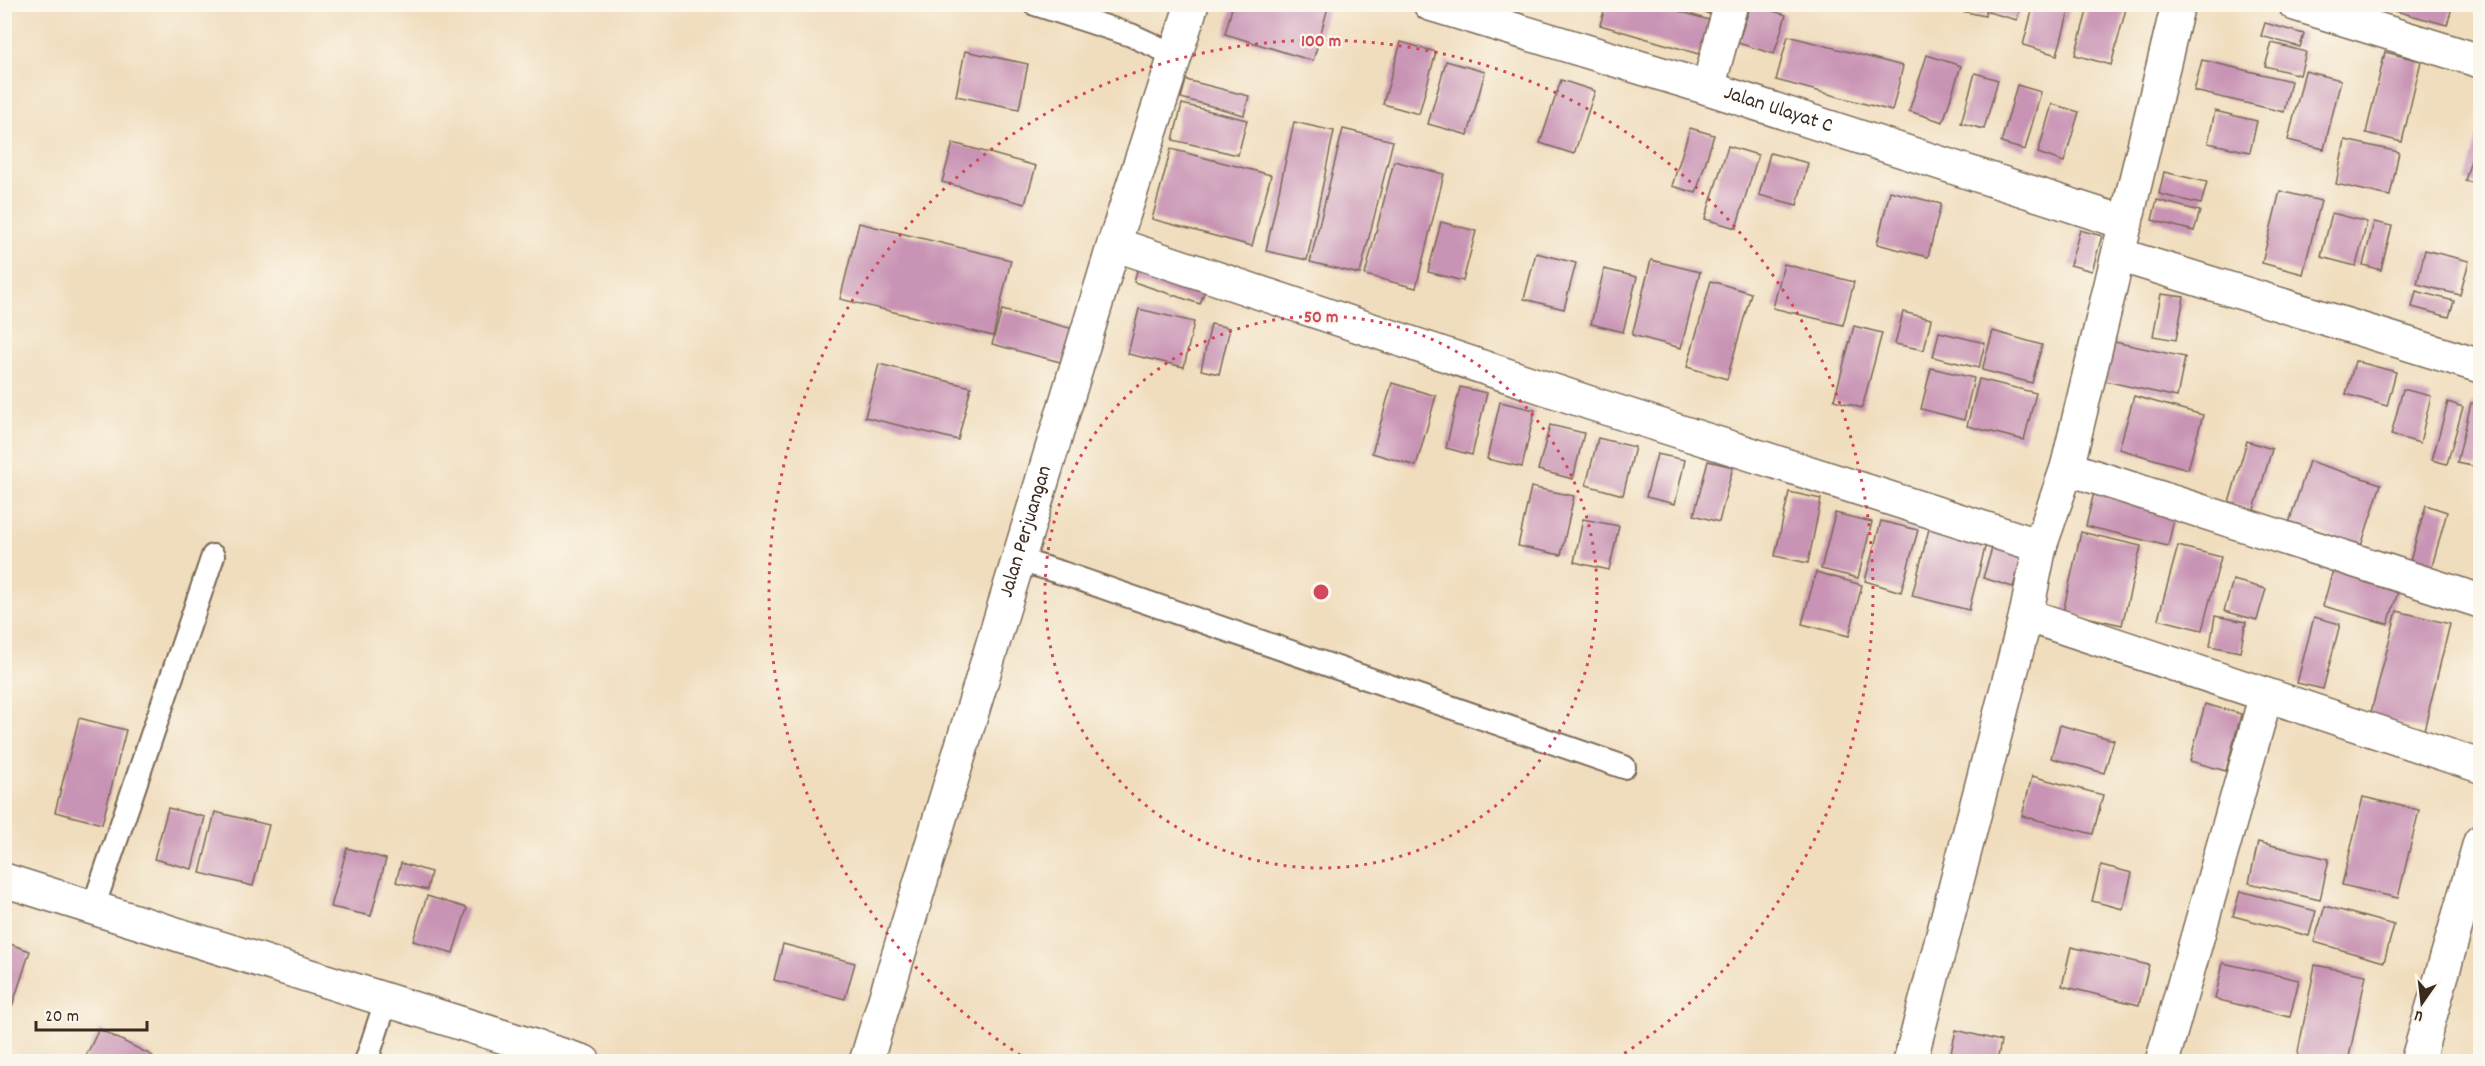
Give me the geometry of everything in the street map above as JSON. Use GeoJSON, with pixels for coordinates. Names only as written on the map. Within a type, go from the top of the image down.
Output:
{"type":"FeatureCollection","features":[{"type":"Feature","properties":{"kind":"street","name":"Jalan Perjuangan"},"geometry":{"type":"LineString","coordinates":[[866,1062],[1114,244],[1177,56],[1192,4]]}},
{"type":"Feature","properties":{"kind":"street","name":"Jalan Ulayat C"},"geometry":{"type":"LineString","coordinates":[[1430,4],[1708,88],[2126,223]]}},
{"type":"Feature","properties":{"kind":"street"},"geometry":{"type":"LineString","coordinates":[[1708,88],[1731,4]]}},
{"type":"Feature","properties":{"kind":"street"},"geometry":{"type":"LineString","coordinates":[[1910,1062],[2026,615],[2040,546],[2067,468],[2178,4]]}},
{"type":"Feature","properties":{"kind":"street"},"geometry":{"type":"LineString","coordinates":[[2295,4],[2481,61]]}},
{"type":"Feature","properties":{"kind":"street"},"geometry":{"type":"LineString","coordinates":[[1114,244],[1590,403],[2040,546]]}},
{"type":"Feature","properties":{"kind":"street"},"geometry":{"type":"LineString","coordinates":[[2119,255],[2481,366]]}},
{"type":"Feature","properties":{"kind":"street"},"geometry":{"type":"LineString","coordinates":[[2067,468],[2481,601]]}},
{"type":"Feature","properties":{"kind":"street"},"geometry":{"type":"LineString","coordinates":[[2026,615],[2481,766]]}},
{"type":"Feature","properties":{"kind":"street"},"geometry":{"type":"LineString","coordinates":[[2162,1062],[2266,695]]}},
{"type":"Feature","properties":{"kind":"street"},"geometry":{"type":"LineString","coordinates":[[2417,1062],[2481,842]]}},
{"type":"Feature","properties":{"kind":"street"},"geometry":{"type":"LineString","coordinates":[[4,880],[584,1062]]}},
{"type":"Feature","properties":{"kind":"lane"},"geometry":{"type":"LineString","coordinates":[[1035,4],[1131,35],[1177,56]]}},
{"type":"Feature","properties":{"kind":"lane"},"geometry":{"type":"LineString","coordinates":[[93,908],[213,556]]}},
{"type":"Feature","properties":{"kind":"lane"},"geometry":{"type":"LineString","coordinates":[[1019,560],[1624,766]]}},
{"type":"Feature","properties":{"kind":"lane"},"geometry":{"type":"LineString","coordinates":[[366,1062],[386,1001]]}},
{"type":"Feature","properties":{"kind":"building"},"geometry":{"type":"Polygon","coordinates":[[[1233,4],[1329,4],[1313,61],[1225,34],[1233,4]]]}},
{"type":"Feature","properties":{"kind":"building"},"geometry":{"type":"Polygon","coordinates":[[[1606,4],[1656,4],[1712,21],[1702,55],[1600,25],[1606,4]]]}},
{"type":"Feature","properties":{"kind":"building"},"geometry":{"type":"Polygon","coordinates":[[[1678,4],[1719,4],[1716,16],[1678,4]]]}},
{"type":"Feature","properties":{"kind":"building"},"geometry":{"type":"Polygon","coordinates":[[[1751,4],[1786,15],[1774,54],[1738,43],[1751,4]]]}},
{"type":"Feature","properties":{"kind":"building"},"geometry":{"type":"Polygon","coordinates":[[[1943,4],[1987,4],[1985,16],[1943,7],[1943,4]]]}},
{"type":"Feature","properties":{"kind":"building"},"geometry":{"type":"Polygon","coordinates":[[[1990,4],[2021,4],[2017,20],[1988,12],[1990,4]]]}},
{"type":"Feature","properties":{"kind":"building"},"geometry":{"type":"Polygon","coordinates":[[[2034,4],[2071,4],[2057,55],[2023,45],[2034,4]]]}},
{"type":"Feature","properties":{"kind":"building"},"geometry":{"type":"Polygon","coordinates":[[[2089,4],[2111,4],[2126,9],[2111,65],[2075,55],[2089,4]]]}},
{"type":"Feature","properties":{"kind":"building"},"geometry":{"type":"Polygon","coordinates":[[[2389,4],[2453,4],[2447,25],[2388,9],[2389,4]]]}},
{"type":"Feature","properties":{"kind":"building"},"geometry":{"type":"Polygon","coordinates":[[[2265,23],[2304,34],[2300,47],[2261,36],[2265,23]]]}},
{"type":"Feature","properties":{"kind":"building"},"geometry":{"type":"Polygon","coordinates":[[[1788,36],[1903,66],[1892,111],[1776,80],[1788,36]]]}},
{"type":"Feature","properties":{"kind":"building"},"geometry":{"type":"Polygon","coordinates":[[[1401,42],[1436,52],[1419,114],[1383,104],[1401,42]]]}},
{"type":"Feature","properties":{"kind":"building"},"geometry":{"type":"Polygon","coordinates":[[[2272,43],[2306,52],[2300,75],[2265,66],[2272,43]]]}},
{"type":"Feature","properties":{"kind":"building"},"geometry":{"type":"Polygon","coordinates":[[[965,51],[1028,64],[1019,109],[956,96],[965,51]]]}},
{"type":"Feature","properties":{"kind":"building"},"geometry":{"type":"Polygon","coordinates":[[[2385,52],[2421,61],[2402,142],[2366,133],[2385,52]]]}},
{"type":"Feature","properties":{"kind":"building"},"geometry":{"type":"Polygon","coordinates":[[[1927,55],[1961,66],[1943,122],[1909,111],[1927,55]]]}},
{"type":"Feature","properties":{"kind":"building"},"geometry":{"type":"Polygon","coordinates":[[[2202,60],[2291,81],[2284,112],[2194,91],[2202,60]]]}},
{"type":"Feature","properties":{"kind":"building"},"geometry":{"type":"Polygon","coordinates":[[[1446,61],[1485,72],[1468,135],[1428,124],[1446,61]]]}},
{"type":"Feature","properties":{"kind":"building"},"geometry":{"type":"Polygon","coordinates":[[[2305,71],[2341,80],[2324,149],[2288,140],[2305,71]]]}},
{"type":"Feature","properties":{"kind":"building"},"geometry":{"type":"Polygon","coordinates":[[[1975,73],[1998,80],[1984,129],[1961,123],[1975,73]]]}},
{"type":"Feature","properties":{"kind":"building"},"geometry":{"type":"Polygon","coordinates":[[[1186,80],[1249,96],[1244,115],[1181,98],[1186,80]]]}},
{"type":"Feature","properties":{"kind":"building"},"geometry":{"type":"Polygon","coordinates":[[[1561,80],[1595,91],[1574,154],[1540,143],[1561,80]]]}},
{"type":"Feature","properties":{"kind":"building"},"geometry":{"type":"Polygon","coordinates":[[[2017,85],[2041,92],[2025,150],[2001,143],[2017,85]]]}},
{"type":"Feature","properties":{"kind":"building"},"geometry":{"type":"Polygon","coordinates":[[[1182,104],[1247,120],[1238,155],[1173,140],[1182,104]]]}},
{"type":"Feature","properties":{"kind":"building"},"geometry":{"type":"Polygon","coordinates":[[[2052,104],[2079,112],[2064,162],[2038,153],[2052,104]]]}},
{"type":"Feature","properties":{"kind":"building"},"geometry":{"type":"Polygon","coordinates":[[[2215,111],[2257,121],[2250,152],[2208,143],[2215,111]]]}},
{"type":"Feature","properties":{"kind":"building"},"geometry":{"type":"Polygon","coordinates":[[[1294,122],[1334,131],[1307,260],[1266,251],[1294,122]]]}},
{"type":"Feature","properties":{"kind":"building"},"geometry":{"type":"Polygon","coordinates":[[[1690,128],[1714,135],[1696,193],[1672,186],[1690,128]]]}},
{"type":"Feature","properties":{"kind":"building"},"geometry":{"type":"Polygon","coordinates":[[[2480,128],[2480,185],[2465,181],[2480,128]]]}},
{"type":"Feature","properties":{"kind":"building"},"geometry":{"type":"Polygon","coordinates":[[[1343,129],[1393,141],[1360,274],[1310,262],[1343,129]]]}},
{"type":"Feature","properties":{"kind":"building"},"geometry":{"type":"Polygon","coordinates":[[[2345,140],[2399,152],[2390,196],[2336,184],[2345,140]]]}},
{"type":"Feature","properties":{"kind":"building"},"geometry":{"type":"Polygon","coordinates":[[[953,143],[1036,166],[1025,204],[942,182],[953,143]]]}},
{"type":"Feature","properties":{"kind":"building"},"geometry":{"type":"Polygon","coordinates":[[[1728,146],[1758,155],[1736,228],[1705,219],[1728,146]]]}},
{"type":"Feature","properties":{"kind":"building"},"geometry":{"type":"Polygon","coordinates":[[[1171,149],[1271,175],[1252,246],[1152,219],[1171,149]]]}},
{"type":"Feature","properties":{"kind":"building"},"geometry":{"type":"Polygon","coordinates":[[[1770,153],[1808,163],[1797,205],[1759,195],[1770,153]]]}},
{"type":"Feature","properties":{"kind":"building"},"geometry":{"type":"Polygon","coordinates":[[[1394,161],[1444,174],[1416,288],[1365,275],[1394,161]]]}},
{"type":"Feature","properties":{"kind":"building"},"geometry":{"type":"Polygon","coordinates":[[[2164,172],[2207,182],[2201,204],[2159,194],[2164,172]]]}},
{"type":"Feature","properties":{"kind":"building"},"geometry":{"type":"Polygon","coordinates":[[[1890,191],[1941,204],[1928,257],[1877,244],[1890,191]]]}},
{"type":"Feature","properties":{"kind":"building"},"geometry":{"type":"Polygon","coordinates":[[[2280,191],[2321,201],[2303,274],[2262,263],[2280,191]]]}},
{"type":"Feature","properties":{"kind":"building"},"geometry":{"type":"Polygon","coordinates":[[[2157,200],[2200,211],[2194,231],[2152,220],[2157,200]]]}},
{"type":"Feature","properties":{"kind":"building"},"geometry":{"type":"Polygon","coordinates":[[[2332,213],[2367,222],[2356,266],[2321,257],[2332,213]]]}},
{"type":"Feature","properties":{"kind":"building"},"geometry":{"type":"Polygon","coordinates":[[[1441,222],[1476,231],[1463,281],[1428,272],[1441,222]]]}},
{"type":"Feature","properties":{"kind":"building"},"geometry":{"type":"Polygon","coordinates":[[[2374,222],[2392,226],[2381,270],[2363,265],[2374,222]]]}},
{"type":"Feature","properties":{"kind":"building"},"geometry":{"type":"Polygon","coordinates":[[[859,223],[1011,260],[993,336],[840,299],[859,223]]]}},
{"type":"Feature","properties":{"kind":"building"},"geometry":{"type":"Polygon","coordinates":[[[2080,230],[2102,236],[2092,271],[2070,265],[2080,230]]]}},
{"type":"Feature","properties":{"kind":"building"},"geometry":{"type":"Polygon","coordinates":[[[2425,250],[2469,261],[2460,295],[2417,284],[2425,250]]]}},
{"type":"Feature","properties":{"kind":"building"},"geometry":{"type":"Polygon","coordinates":[[[1536,253],[1576,263],[1564,309],[1524,299],[1536,253]]]}},
{"type":"Feature","properties":{"kind":"building"},"geometry":{"type":"Polygon","coordinates":[[[1141,256],[1209,278],[1200,304],[1134,282],[1141,256]]]}},
{"type":"Feature","properties":{"kind":"building"},"geometry":{"type":"Polygon","coordinates":[[[1651,260],[1700,272],[1681,348],[1632,335],[1651,260]]]}},
{"type":"Feature","properties":{"kind":"building"},"geometry":{"type":"Polygon","coordinates":[[[1784,264],[1854,282],[1843,325],[1773,308],[1784,264]]]}},
{"type":"Feature","properties":{"kind":"building"},"geometry":{"type":"Polygon","coordinates":[[[1604,269],[1637,277],[1623,332],[1591,324],[1604,269]]]}},
{"type":"Feature","properties":{"kind":"building"},"geometry":{"type":"Polygon","coordinates":[[[1711,281],[1751,293],[1727,379],[1687,367],[1711,281]]]}},
{"type":"Feature","properties":{"kind":"building"},"geometry":{"type":"Polygon","coordinates":[[[2416,291],[2454,301],[2449,317],[2412,307],[2416,291]]]}},
{"type":"Feature","properties":{"kind":"building"},"geometry":{"type":"Polygon","coordinates":[[[2161,294],[2184,297],[2176,340],[2153,336],[2161,294]]]}},
{"type":"Feature","properties":{"kind":"building"},"geometry":{"type":"Polygon","coordinates":[[[1139,309],[1194,322],[1184,367],[1128,354],[1139,309]]]}},
{"type":"Feature","properties":{"kind":"building"},"geometry":{"type":"Polygon","coordinates":[[[1002,310],[1077,330],[1068,364],[992,344],[1002,310]]]}},
{"type":"Feature","properties":{"kind":"building"},"geometry":{"type":"Polygon","coordinates":[[[1903,312],[1931,319],[1924,350],[1895,344],[1903,312]]]}},
{"type":"Feature","properties":{"kind":"building"},"geometry":{"type":"Polygon","coordinates":[[[1211,324],[1230,328],[1219,374],[1201,370],[1211,324]]]}},
{"type":"Feature","properties":{"kind":"building"},"geometry":{"type":"Polygon","coordinates":[[[1854,326],[1882,333],[1862,408],[1834,400],[1854,326]]]}},
{"type":"Feature","properties":{"kind":"building"},"geometry":{"type":"Polygon","coordinates":[[[1993,331],[2042,345],[2032,383],[1982,370],[1993,331]]]}},
{"type":"Feature","properties":{"kind":"building"},"geometry":{"type":"Polygon","coordinates":[[[1939,332],[1985,343],[1979,368],[1933,357],[1939,332]]]}},
{"type":"Feature","properties":{"kind":"building"},"geometry":{"type":"Polygon","coordinates":[[[2105,340],[2185,357],[2177,397],[2096,379],[2105,340]]]}},
{"type":"Feature","properties":{"kind":"building"},"geometry":{"type":"Polygon","coordinates":[[[2355,361],[2396,372],[2387,406],[2346,394],[2355,361]]]}},
{"type":"Feature","properties":{"kind":"building"},"geometry":{"type":"Polygon","coordinates":[[[879,364],[971,387],[958,440],[865,417],[879,364]]]}},
{"type":"Feature","properties":{"kind":"building"},"geometry":{"type":"Polygon","coordinates":[[[1931,368],[1974,378],[1964,420],[1921,409],[1931,368]]]}},
{"type":"Feature","properties":{"kind":"building"},"geometry":{"type":"Polygon","coordinates":[[[1979,379],[2036,393],[2024,440],[1967,426],[1979,379]]]}},
{"type":"Feature","properties":{"kind":"building"},"geometry":{"type":"Polygon","coordinates":[[[1392,383],[1436,396],[1416,466],[1372,453],[1392,383]]]}},
{"type":"Feature","properties":{"kind":"building"},"geometry":{"type":"Polygon","coordinates":[[[1460,387],[1487,393],[1472,455],[1446,448],[1460,387]]]}},
{"type":"Feature","properties":{"kind":"building"},"geometry":{"type":"Polygon","coordinates":[[[2403,389],[2431,396],[2420,443],[2391,435],[2403,389]]]}},
{"type":"Feature","properties":{"kind":"building"},"geometry":{"type":"Polygon","coordinates":[[[2134,396],[2203,415],[2188,469],[2119,449],[2134,396]]]}},
{"type":"Feature","properties":{"kind":"building"},"geometry":{"type":"Polygon","coordinates":[[[1500,402],[1535,410],[1522,467],[1487,459],[1500,402]]]}},
{"type":"Feature","properties":{"kind":"building"},"geometry":{"type":"Polygon","coordinates":[[[2448,402],[2463,407],[2447,464],[2432,460],[2448,402]]]}},
{"type":"Feature","properties":{"kind":"building"},"geometry":{"type":"Polygon","coordinates":[[[2471,403],[2480,405],[2480,452],[2477,467],[2457,463],[2471,403]]]}},
{"type":"Feature","properties":{"kind":"building"},"geometry":{"type":"Polygon","coordinates":[[[1550,425],[1584,433],[1573,479],[1538,470],[1550,425]]]}},
{"type":"Feature","properties":{"kind":"building"},"geometry":{"type":"Polygon","coordinates":[[[1598,438],[1635,447],[1623,495],[1586,485],[1598,438]]]}},
{"type":"Feature","properties":{"kind":"building"},"geometry":{"type":"Polygon","coordinates":[[[2247,441],[2272,449],[2254,510],[2229,503],[2247,441]]]}},
{"type":"Feature","properties":{"kind":"building"},"geometry":{"type":"Polygon","coordinates":[[[1657,454],[1685,460],[1675,504],[1646,497],[1657,454]]]}},
{"type":"Feature","properties":{"kind":"building"},"geometry":{"type":"Polygon","coordinates":[[[1708,461],[1733,467],[1719,522],[1694,515],[1708,461]]]}},
{"type":"Feature","properties":{"kind":"building"},"geometry":{"type":"Polygon","coordinates":[[[2309,461],[2381,484],[2361,546],[2289,523],[2309,461]]]}},
{"type":"Feature","properties":{"kind":"building"},"geometry":{"type":"Polygon","coordinates":[[[1531,487],[1574,496],[1561,555],[1518,546],[1531,487]]]}},
{"type":"Feature","properties":{"kind":"building"},"geometry":{"type":"Polygon","coordinates":[[[1789,492],[1821,499],[1808,563],[1775,556],[1789,492]]]}},
{"type":"Feature","properties":{"kind":"building"},"geometry":{"type":"Polygon","coordinates":[[[2094,492],[2176,511],[2168,546],[2086,526],[2094,492]]]}},
{"type":"Feature","properties":{"kind":"building"},"geometry":{"type":"Polygon","coordinates":[[[2426,505],[2447,512],[2429,577],[2407,571],[2426,505]]]}},
{"type":"Feature","properties":{"kind":"building"},"geometry":{"type":"Polygon","coordinates":[[[1835,513],[1872,522],[1858,578],[1821,569],[1835,513]]]}},
{"type":"Feature","properties":{"kind":"building"},"geometry":{"type":"Polygon","coordinates":[[[1583,519],[1619,526],[1609,570],[1574,562],[1583,519]]]}},
{"type":"Feature","properties":{"kind":"building"},"geometry":{"type":"Polygon","coordinates":[[[1881,521],[1918,530],[1901,592],[1865,581],[1881,521]]]}},
{"type":"Feature","properties":{"kind":"building"},"geometry":{"type":"Polygon","coordinates":[[[1931,521],[1988,536],[1969,610],[1912,596],[1931,521]]]}},
{"type":"Feature","properties":{"kind":"building"},"geometry":{"type":"Polygon","coordinates":[[[2081,532],[2141,546],[2122,625],[2063,612],[2081,532]]]}},
{"type":"Feature","properties":{"kind":"building"},"geometry":{"type":"Polygon","coordinates":[[[1996,535],[2026,543],[2013,587],[1983,578],[1996,535]]]}},
{"type":"Feature","properties":{"kind":"building"},"geometry":{"type":"Polygon","coordinates":[[[2178,546],[2221,557],[2202,630],[2158,619],[2178,546]]]}},
{"type":"Feature","properties":{"kind":"building"},"geometry":{"type":"Polygon","coordinates":[[[2335,563],[2401,582],[2388,624],[2323,606],[2335,563]]]}},
{"type":"Feature","properties":{"kind":"building"},"geometry":{"type":"Polygon","coordinates":[[[1816,572],[1862,585],[1849,636],[1802,624],[1816,572]]]}},
{"type":"Feature","properties":{"kind":"building"},"geometry":{"type":"Polygon","coordinates":[[[2233,580],[2266,589],[2257,620],[2224,611],[2233,580]]]}},
{"type":"Feature","properties":{"kind":"building"},"geometry":{"type":"Polygon","coordinates":[[[2397,611],[2450,624],[2424,730],[2370,716],[2397,611]]]}},
{"type":"Feature","properties":{"kind":"building"},"geometry":{"type":"Polygon","coordinates":[[[2215,616],[2246,622],[2240,652],[2210,646],[2215,616]]]}},
{"type":"Feature","properties":{"kind":"building"},"geometry":{"type":"Polygon","coordinates":[[[2314,617],[2340,624],[2323,689],[2297,683],[2314,617]]]}},
{"type":"Feature","properties":{"kind":"building"},"geometry":{"type":"Polygon","coordinates":[[[2205,704],[2241,714],[2226,771],[2190,761],[2205,704]]]}},
{"type":"Feature","properties":{"kind":"building"},"geometry":{"type":"Polygon","coordinates":[[[79,718],[126,730],[102,824],[55,812],[79,718]]]}},
{"type":"Feature","properties":{"kind":"building"},"geometry":{"type":"Polygon","coordinates":[[[2060,725],[2114,740],[2104,773],[2051,758],[2060,725]]]}},
{"type":"Feature","properties":{"kind":"building"},"geometry":{"type":"Polygon","coordinates":[[[2032,776],[2103,795],[2093,834],[2022,816],[2032,776]]]}},
{"type":"Feature","properties":{"kind":"building"},"geometry":{"type":"Polygon","coordinates":[[[2363,797],[2419,810],[2398,898],[2342,885],[2363,797]]]}},
{"type":"Feature","properties":{"kind":"building"},"geometry":{"type":"Polygon","coordinates":[[[168,808],[205,817],[192,869],[154,859],[168,808]]]}},
{"type":"Feature","properties":{"kind":"building"},"geometry":{"type":"Polygon","coordinates":[[[215,812],[269,825],[253,886],[200,873],[215,812]]]}},
{"type":"Feature","properties":{"kind":"building"},"geometry":{"type":"Polygon","coordinates":[[[2258,842],[2329,859],[2320,900],[2249,883],[2258,842]]]}},
{"type":"Feature","properties":{"kind":"building"},"geometry":{"type":"Polygon","coordinates":[[[347,848],[386,859],[371,916],[331,907],[347,848]]]}},
{"type":"Feature","properties":{"kind":"building"},"geometry":{"type":"Polygon","coordinates":[[[401,863],[431,872],[427,890],[396,882],[401,863]]]}},
{"type":"Feature","properties":{"kind":"building"},"geometry":{"type":"Polygon","coordinates":[[[2101,865],[2132,873],[2123,909],[2092,901],[2101,865]]]}},
{"type":"Feature","properties":{"kind":"building"},"geometry":{"type":"Polygon","coordinates":[[[2240,891],[2316,911],[2309,936],[2233,916],[2240,891]]]}},
{"type":"Feature","properties":{"kind":"building"},"geometry":{"type":"Polygon","coordinates":[[[427,896],[467,908],[453,953],[413,941],[427,896]]]}},
{"type":"Feature","properties":{"kind":"building"},"geometry":{"type":"Polygon","coordinates":[[[2325,906],[2394,925],[2384,962],[2314,942],[2325,906]]]}},
{"type":"Feature","properties":{"kind":"building"},"geometry":{"type":"Polygon","coordinates":[[[4,942],[30,951],[5,1028],[4,1028],[4,942]]]}},
{"type":"Feature","properties":{"kind":"building"},"geometry":{"type":"Polygon","coordinates":[[[783,944],[855,963],[845,999],[774,980],[783,944]]]}},
{"type":"Feature","properties":{"kind":"building"},"geometry":{"type":"Polygon","coordinates":[[[2071,947],[2149,965],[2139,1005],[2062,986],[2071,947]]]}},
{"type":"Feature","properties":{"kind":"building"},"geometry":{"type":"Polygon","coordinates":[[[2223,963],[2299,980],[2290,1017],[2215,999],[2223,963]]]}},
{"type":"Feature","properties":{"kind":"building"},"geometry":{"type":"Polygon","coordinates":[[[2315,965],[2366,975],[2348,1062],[2296,1062],[2315,965]]]}},
{"type":"Feature","properties":{"kind":"building"},"geometry":{"type":"Polygon","coordinates":[[[99,1029],[153,1056],[150,1062],[83,1062],[99,1029]]]}},
{"type":"Feature","properties":{"kind":"building"},"geometry":{"type":"Polygon","coordinates":[[[1956,1030],[2001,1041],[1997,1062],[1949,1062],[1956,1030]]]}}]}
